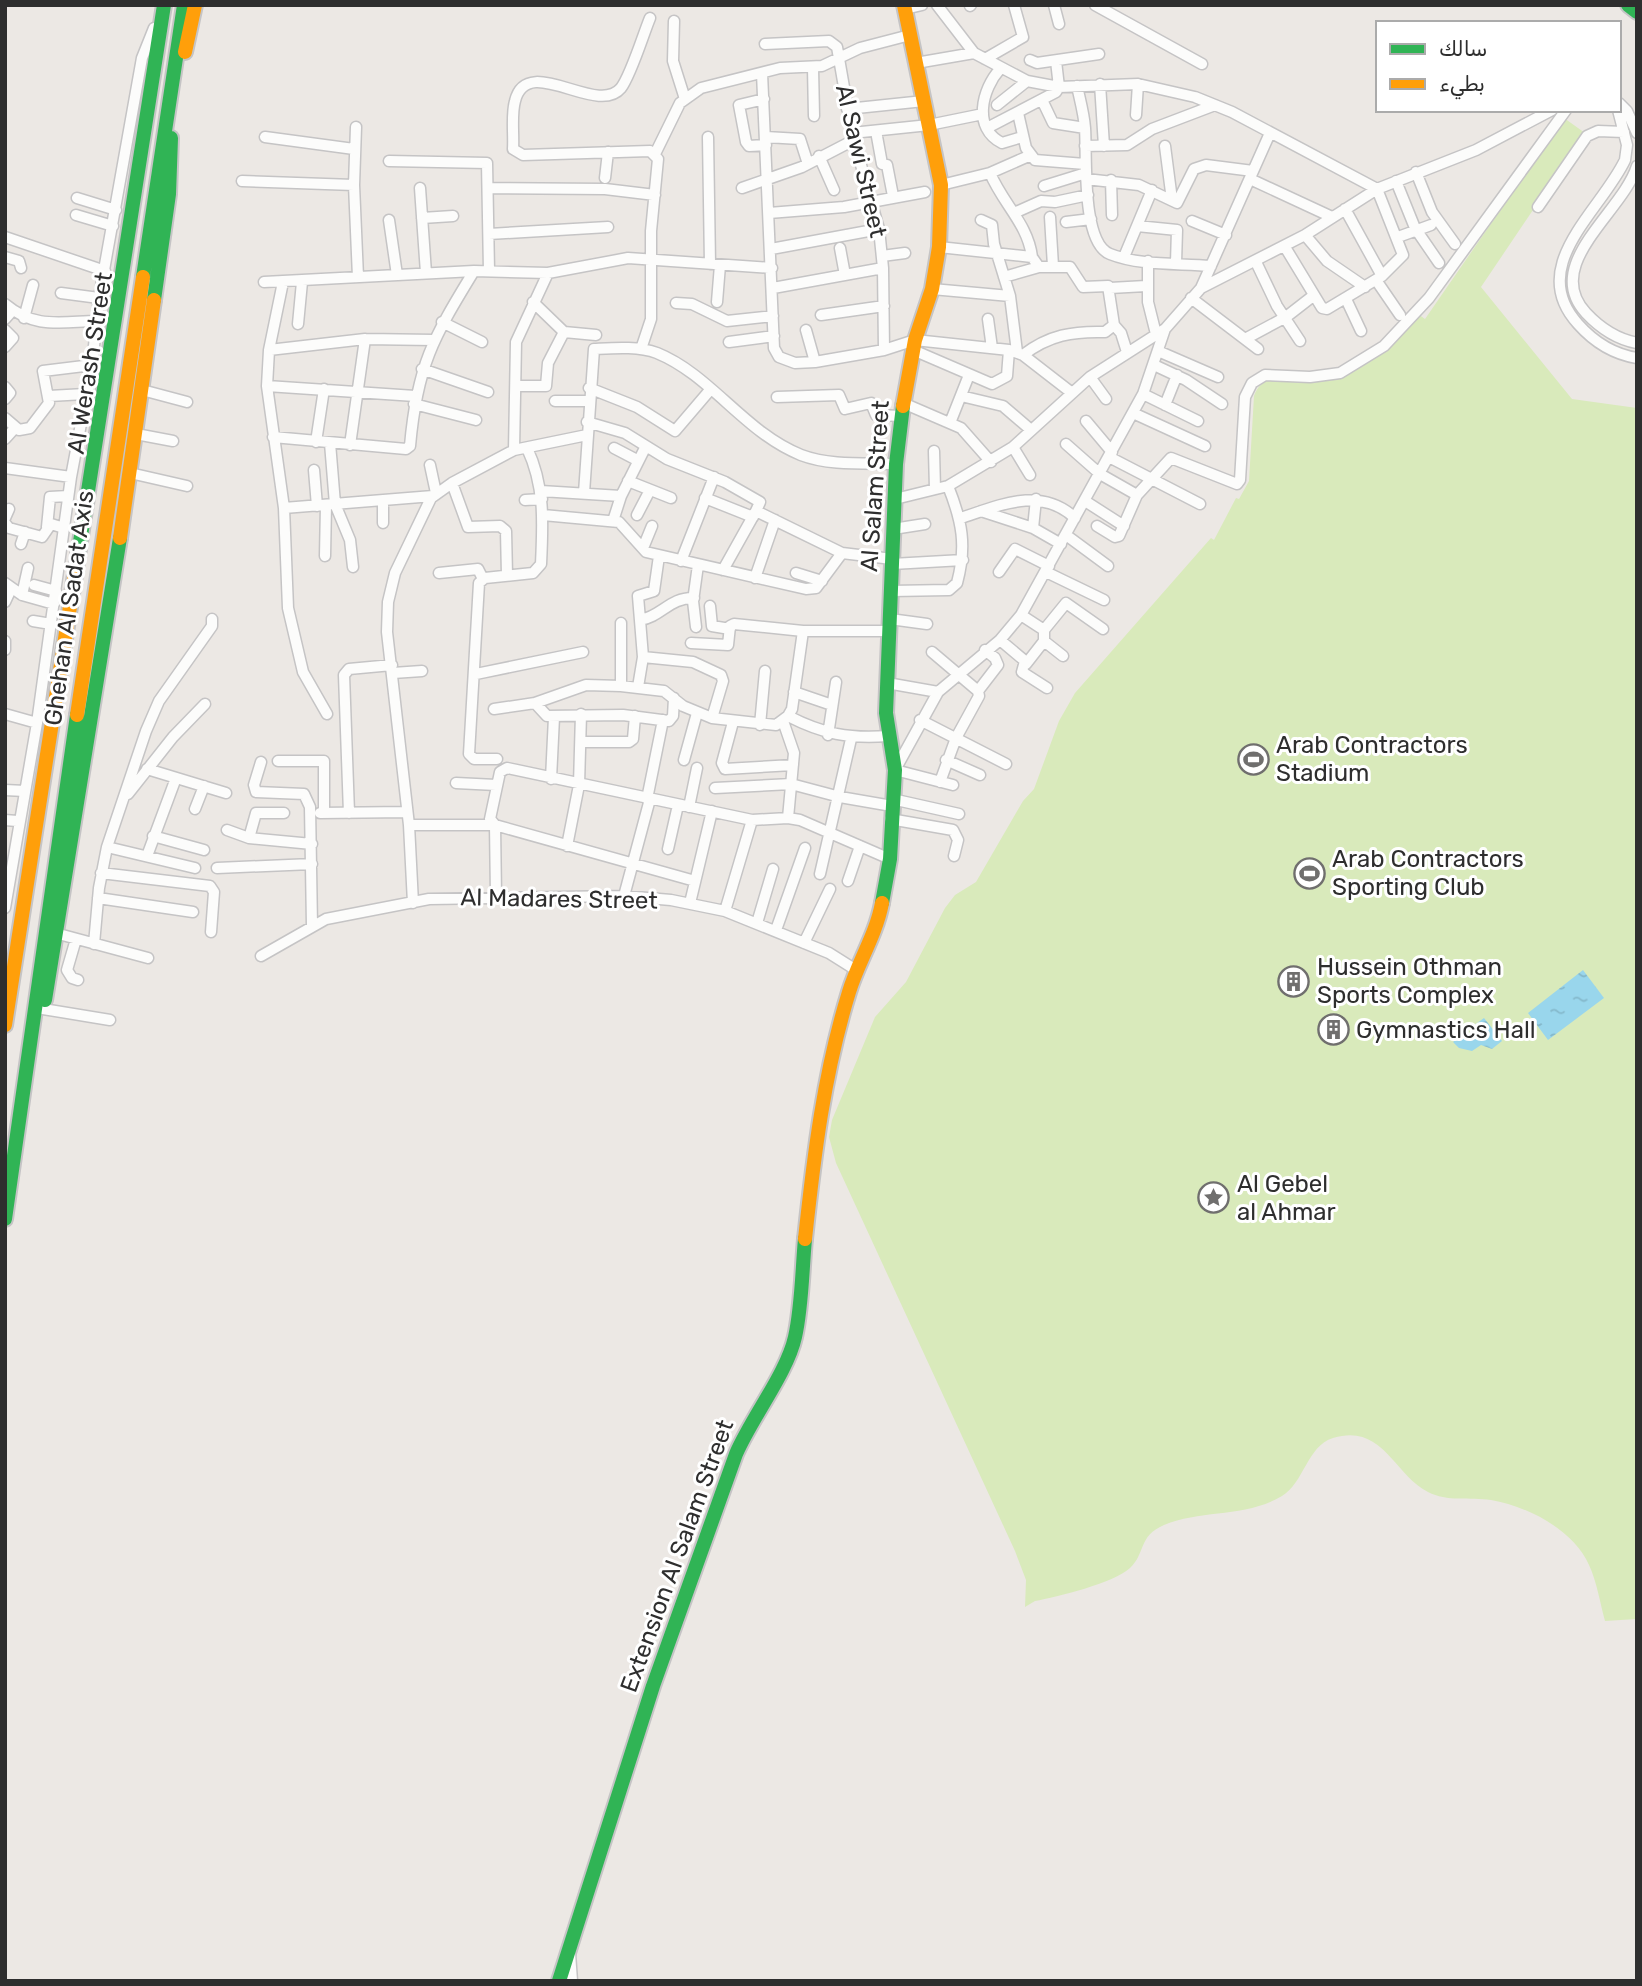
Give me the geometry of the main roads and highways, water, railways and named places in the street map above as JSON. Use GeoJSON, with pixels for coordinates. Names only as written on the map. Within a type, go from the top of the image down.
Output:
{"type":"FeatureCollection","features":[{"type":"Feature","properties":{"kind":"main road"},"geometry":{"type":"LineString","coordinates":[[151,81],[147,70],[157,5]]}},
{"type":"Feature","properties":{"kind":"main road","name":"Ghehan Al Sadat Axis"},"geometry":{"type":"LineString","coordinates":[[5,1025],[164,5]]}},
{"type":"Feature","properties":{"kind":"main road","name":"Ghehan Al Sadat Axis"},"geometry":{"type":"LineString","coordinates":[[5,1219],[150,220],[184,5]]}},
{"type":"Feature","properties":{"kind":"main road"},"geometry":{"type":"LineString","coordinates":[[19,1110],[31,1079],[130,473],[171,167],[172,124],[195,5]]}},
{"type":"Feature","properties":{"kind":"main road"},"geometry":{"type":"LineString","coordinates":[[1628,5],[1637,12]]}},
{"type":"Feature","properties":{"kind":"main road","name":"Al Salam Street"},"geometry":{"type":"LineString","coordinates":[[856,970],[878,922],[890,859],[895,770],[888,736],[887,683],[896,464],[902,410],[914,345],[932,289],[939,247],[942,186],[905,7]]}},
{"type":"Feature","properties":{"kind":"main road"},"geometry":{"type":"LineString","coordinates":[[150,220],[171,167]]}},
{"type":"Feature","properties":{"kind":"main road","name":"Extension Al Salam Street"},"geometry":{"type":"LineString","coordinates":[[559,1981],[653,1686],[736,1454],[748,1423],[792,1349],[817,1124],[856,970]]}},
{"type":"Feature","properties":{"kind":"water"},"geometry":{"type":"Polygon","coordinates":[[[1583,970],[1604,998],[1548,1040],[1528,1013],[1583,970]]]}},
{"type":"Feature","properties":{"kind":"water"},"geometry":{"type":"Polygon","coordinates":[[[1484,1018],[1502,1041],[1492,1049],[1481,1045],[1472,1051],[1459,1048],[1453,1042],[1460,1036],[1470,1040],[1475,1037],[1469,1029],[1484,1018]]]}},
{"type":"Feature","properties":{"kind":"place","name":"Arab Contractors Stadium"},"geometry":{"type":"Point","coordinates":[1253,759]}},
{"type":"Feature","properties":{"kind":"place","name":"Arab Contractors Sporting Club"},"geometry":{"type":"Point","coordinates":[1309,873]}},
{"type":"Feature","properties":{"kind":"place","name":"Hussein Othman Sports Complex"},"geometry":{"type":"Point","coordinates":[1294,981]}},
{"type":"Feature","properties":{"kind":"place","name":"Gymnastics Hall"},"geometry":{"type":"Point","coordinates":[1333,1030]}},
{"type":"Feature","properties":{"kind":"place","name":"Al Gebel al Ahmar"},"geometry":{"type":"Point","coordinates":[1214,1198]}}]}
